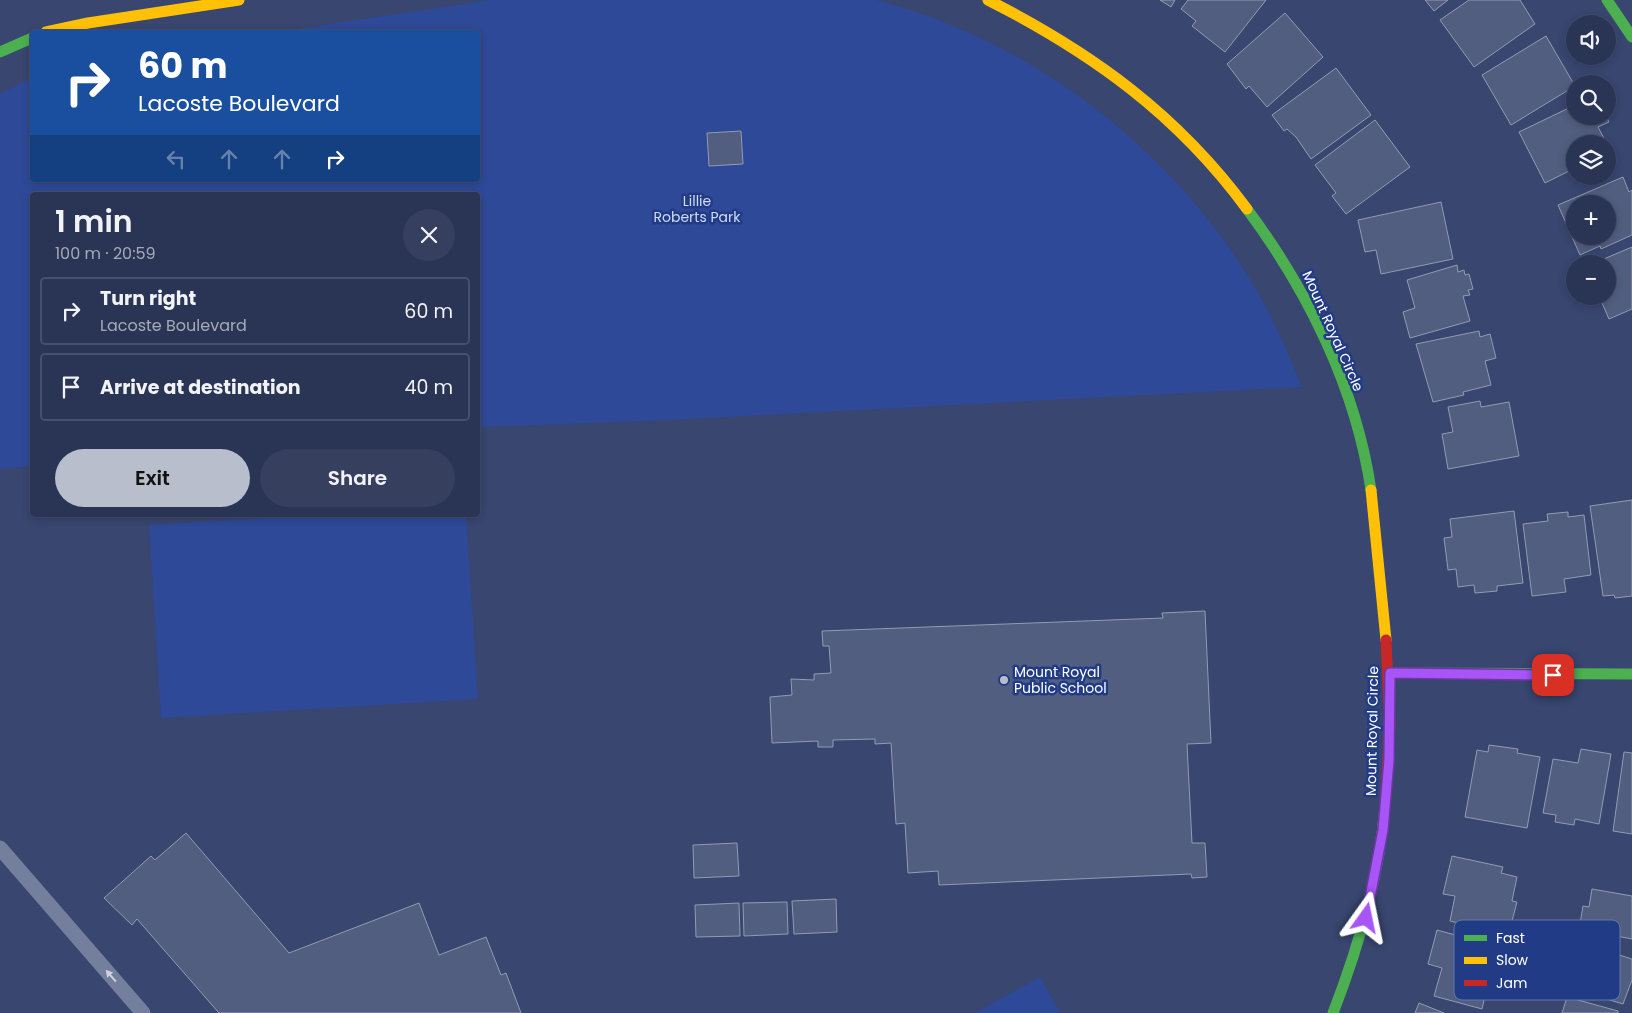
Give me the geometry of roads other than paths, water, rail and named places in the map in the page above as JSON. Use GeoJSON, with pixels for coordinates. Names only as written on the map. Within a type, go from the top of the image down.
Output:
{"type":"FeatureCollection","features":[{"type":"Feature","properties":{"kind":"street"},"geometry":{"type":"LineString","coordinates":[[55,30],[88,23],[239,0]]}},
{"type":"Feature","properties":{"kind":"street","name":"Mount Royal Circle"},"geometry":{"type":"LineString","coordinates":[[988,0],[1037,24],[1096,62],[1174,126],[1211,162],[1241,200],[1287,266],[1336,368],[1350,407],[1366,464],[1379,539],[1390,673],[1389,760],[1382,846],[1362,936],[1333,1013]]}},
{"type":"Feature","properties":{"kind":"street"},"geometry":{"type":"LineString","coordinates":[[1607,0],[1632,37]]}},
{"type":"Feature","properties":{"kind":"street"},"geometry":{"type":"LineString","coordinates":[[0,52],[30,39]]}},
{"type":"Feature","properties":{"kind":"street"},"geometry":{"type":"LineString","coordinates":[[1390,673],[1632,674]]}},
{"type":"Feature","properties":{"kind":"lane"},"geometry":{"type":"LineString","coordinates":[[0,848],[143,1013]]}},
{"type":"Feature","properties":{"kind":"place","name":"Mount Royal Public School"},"geometry":{"type":"Point","coordinates":[1004,680]}},
{"type":"Feature","properties":{"kind":"park label","name":"Lillie Roberts Park"},"geometry":{"type":"Point","coordinates":[697,210]}}]}
